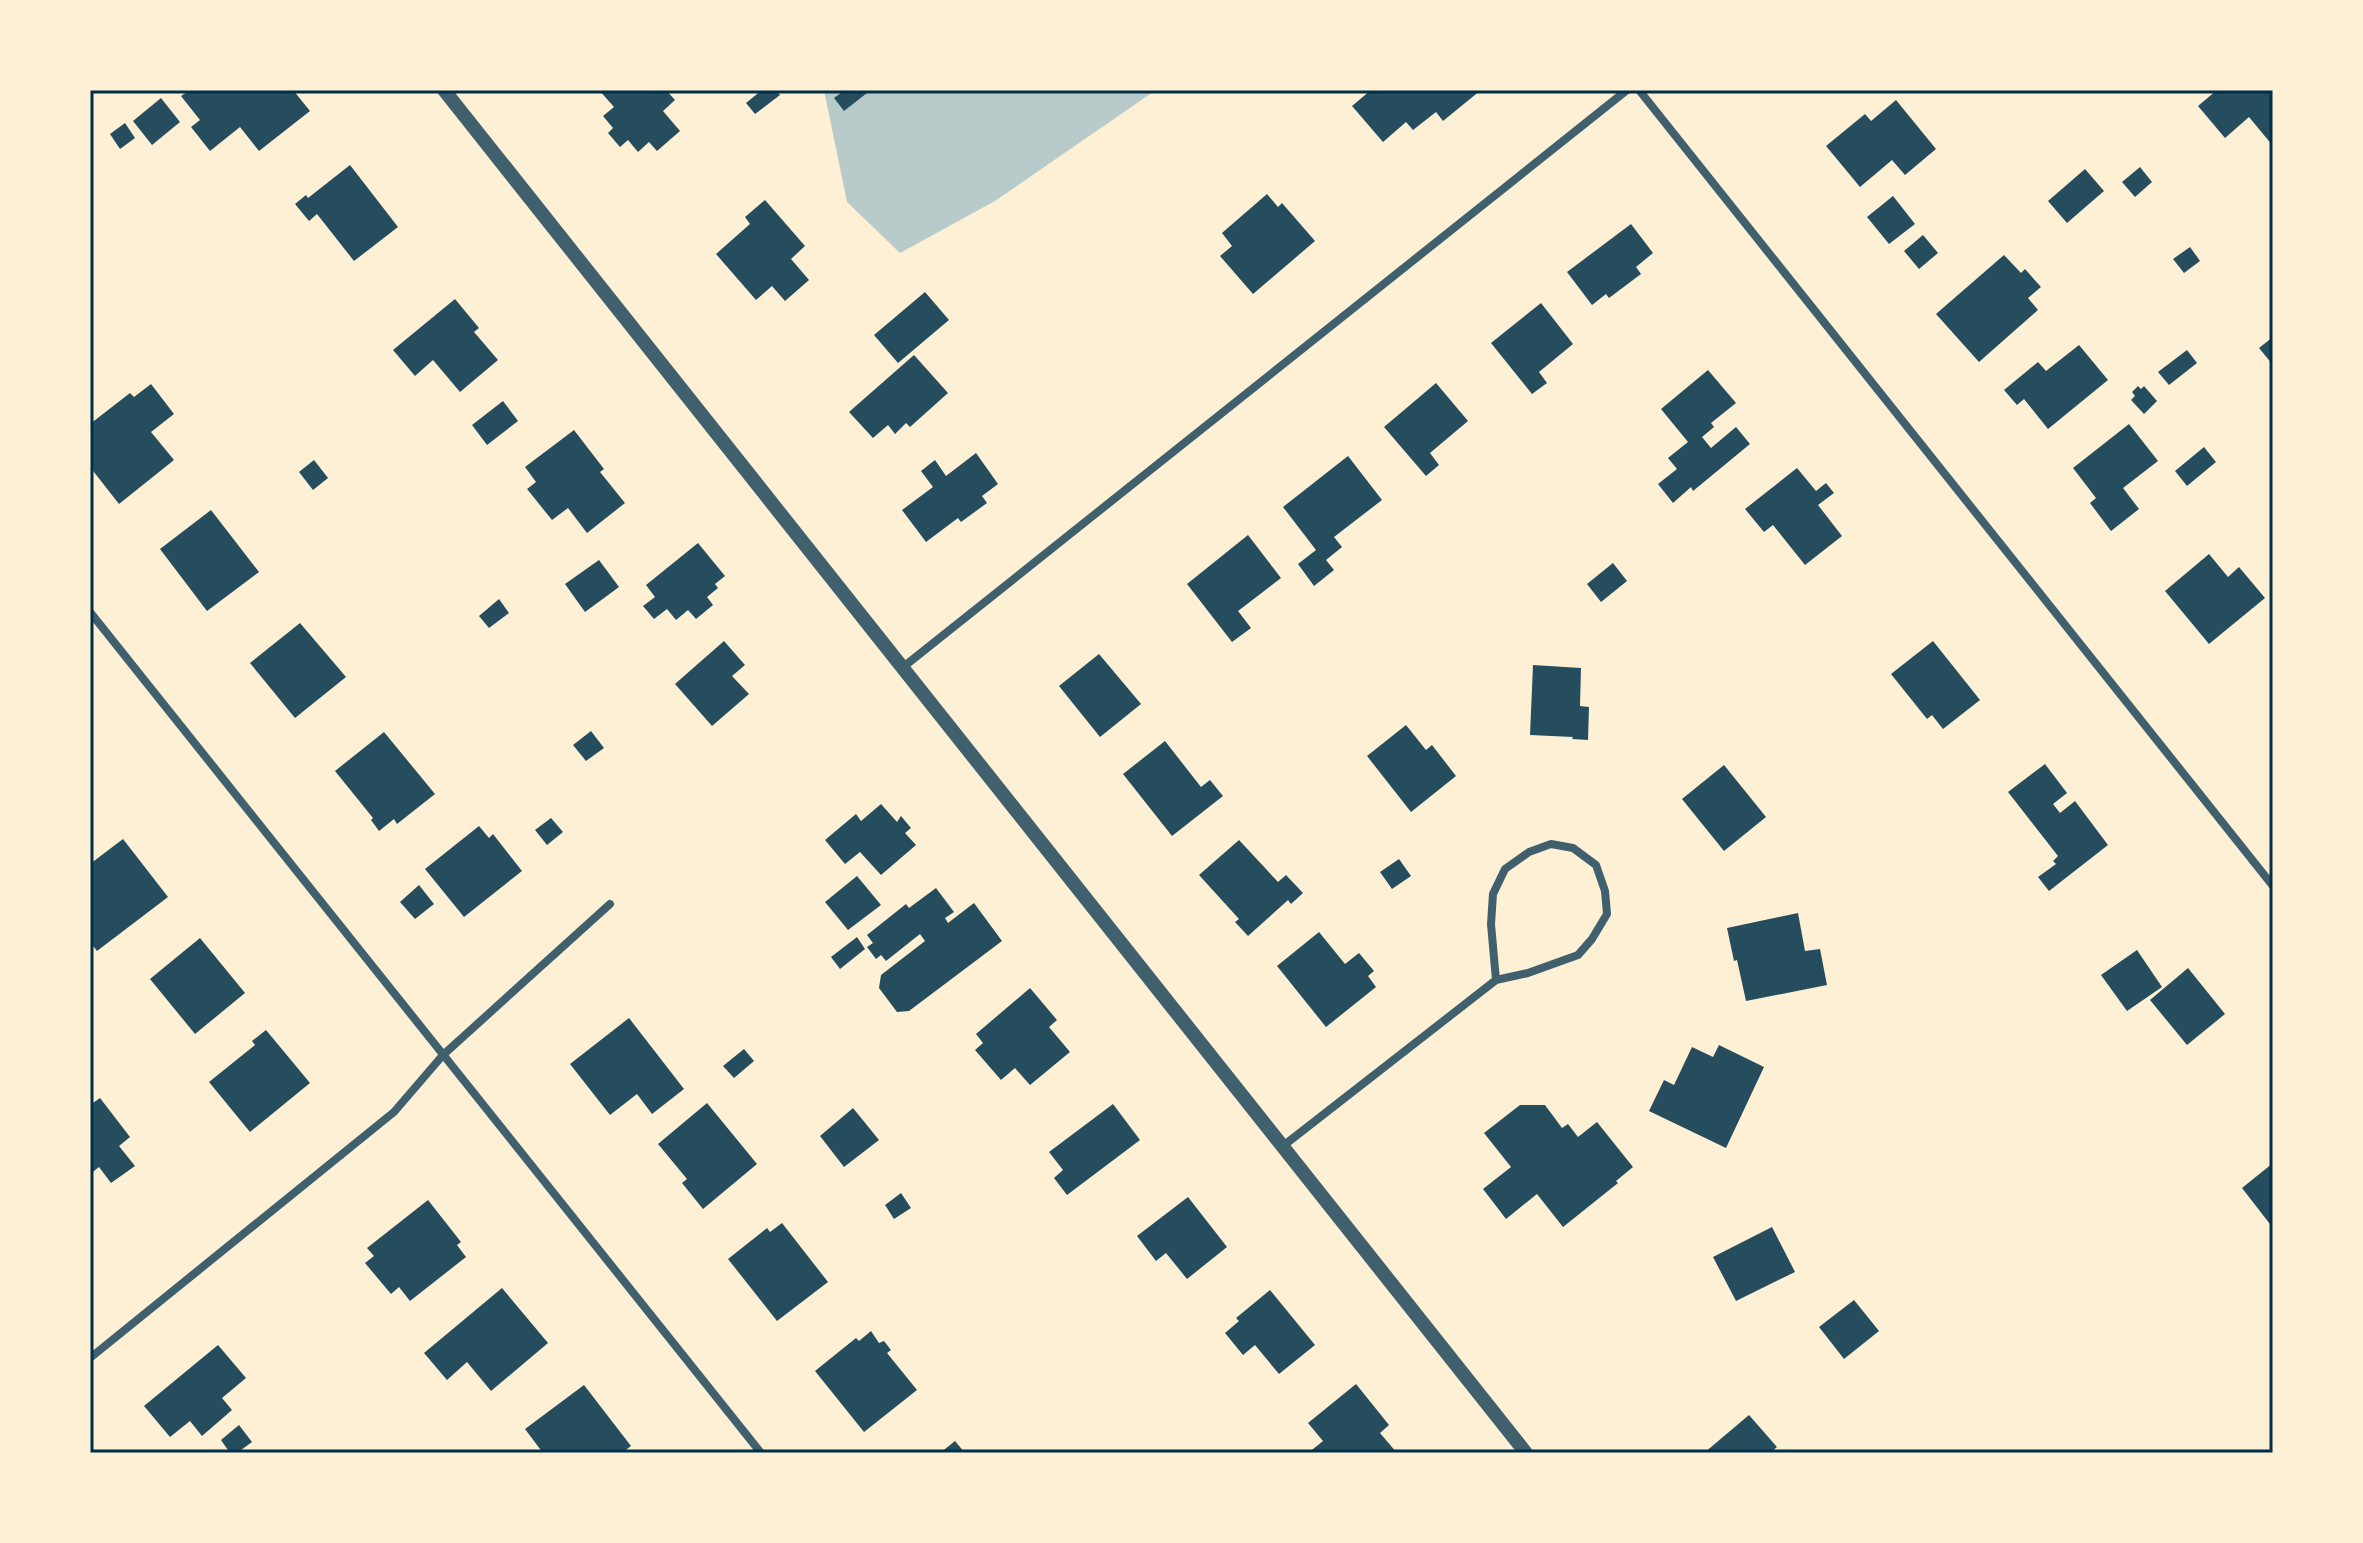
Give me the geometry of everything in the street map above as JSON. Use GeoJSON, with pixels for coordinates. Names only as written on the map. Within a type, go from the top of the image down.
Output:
{"type":"FeatureCollection","features":[{"type":"Feature","properties":{"kind":"street"},"geometry":{"type":"LineString","coordinates":[[444,90],[1526,1453]]}},
{"type":"Feature","properties":{"kind":"street"},"geometry":{"type":"LineString","coordinates":[[902,668],[1627,90]]}},
{"type":"Feature","properties":{"kind":"street"},"geometry":{"type":"LineString","coordinates":[[1639,90],[2273,886]]}},
{"type":"Feature","properties":{"kind":"street"},"geometry":{"type":"LineString","coordinates":[[90,612],[761,1453]]}},
{"type":"Feature","properties":{"kind":"street"},"geometry":{"type":"LineString","coordinates":[[1283,1146],[1496,980],[1528,973],[1578,955],[1607,914],[1605,891],[1596,865],[1573,848],[1551,844],[1529,852],[1505,869],[1493,894],[1491,924],[1496,980]]}},
{"type":"Feature","properties":{"kind":"street"},"geometry":{"type":"LineString","coordinates":[[90,1358],[394,1112],[443,1055],[610,904]]}},
{"type":"Feature","properties":{"kind":"shaded area"},"geometry":{"type":"Polygon","coordinates":[[[824,90],[1156,90],[995,201],[900,253],[847,202],[824,90]]]}},
{"type":"Feature","properties":{"kind":"building"},"geometry":{"type":"Polygon","coordinates":[[[190,90],[293,90],[310,111],[259,151],[240,127],[210,151],[191,127],[200,120],[181,96],[190,90]]]}},
{"type":"Feature","properties":{"kind":"building"},"geometry":{"type":"Polygon","coordinates":[[[599,90],[666,90],[675,100],[663,111],[680,131],[657,151],[649,142],[638,152],[628,140],[620,147],[608,133],[613,128],[603,116],[614,107],[599,90]]]}},
{"type":"Feature","properties":{"kind":"building"},"geometry":{"type":"Polygon","coordinates":[[[762,90],[776,90],[780,95],[755,114],[746,103],[762,90]]]}},
{"type":"Feature","properties":{"kind":"building"},"geometry":{"type":"Polygon","coordinates":[[[845,90],[865,90],[867,93],[844,111],[834,98],[845,90]]]}},
{"type":"Feature","properties":{"kind":"building"},"geometry":{"type":"Polygon","coordinates":[[[1371,90],[1481,90],[1443,121],[1436,112],[1413,130],[1406,122],[1383,142],[1352,106],[1371,90]]]}},
{"type":"Feature","properties":{"kind":"building"},"geometry":{"type":"Polygon","coordinates":[[[2217,90],[2273,90],[2273,146],[2249,117],[2225,138],[2198,106],[2217,90]]]}},
{"type":"Feature","properties":{"kind":"building"},"geometry":{"type":"Polygon","coordinates":[[[161,98],[180,122],[152,145],[133,121],[161,98]]]}},
{"type":"Feature","properties":{"kind":"building"},"geometry":{"type":"Polygon","coordinates":[[[1896,100],[1936,149],[1905,175],[1892,160],[1860,187],[1826,146],[1865,114],[1871,121],[1896,100]]]}},
{"type":"Feature","properties":{"kind":"building"},"geometry":{"type":"Polygon","coordinates":[[[125,123],[135,138],[120,149],[110,134],[125,123]]]}},
{"type":"Feature","properties":{"kind":"building"},"geometry":{"type":"Polygon","coordinates":[[[350,165],[398,227],[354,261],[317,214],[309,221],[295,204],[306,195],[308,198],[350,165]]]}},
{"type":"Feature","properties":{"kind":"building"},"geometry":{"type":"Polygon","coordinates":[[[2140,167],[2152,182],[2135,197],[2122,182],[2140,167]]]}},
{"type":"Feature","properties":{"kind":"building"},"geometry":{"type":"Polygon","coordinates":[[[2085,169],[2104,191],[2067,223],[2048,201],[2085,169]]]}},
{"type":"Feature","properties":{"kind":"building"},"geometry":{"type":"Polygon","coordinates":[[[1267,194],[1278,207],[1282,203],[1315,241],[1253,294],[1220,256],[1232,246],[1222,233],[1267,194]]]}},
{"type":"Feature","properties":{"kind":"building"},"geometry":{"type":"Polygon","coordinates":[[[1893,196],[1915,224],[1889,244],[1867,217],[1893,196]]]}},
{"type":"Feature","properties":{"kind":"building"},"geometry":{"type":"Polygon","coordinates":[[[765,200],[805,246],[791,259],[809,280],[785,301],[772,286],[756,300],[716,254],[750,224],[745,217],[765,200]]]}},
{"type":"Feature","properties":{"kind":"building"},"geometry":{"type":"Polygon","coordinates":[[[1631,224],[1653,253],[1636,267],[1641,274],[1609,298],[1606,294],[1592,305],[1567,272],[1631,224]]]}},
{"type":"Feature","properties":{"kind":"building"},"geometry":{"type":"Polygon","coordinates":[[[1923,235],[1938,253],[1919,269],[1904,251],[1923,235]]]}},
{"type":"Feature","properties":{"kind":"building"},"geometry":{"type":"Polygon","coordinates":[[[2190,247],[2200,261],[2184,273],[2173,259],[2190,247]]]}},
{"type":"Feature","properties":{"kind":"building"},"geometry":{"type":"Polygon","coordinates":[[[2004,255],[2021,273],[2025,269],[2041,287],[2028,298],[2038,310],[1979,362],[1936,314],[2004,255]]]}},
{"type":"Feature","properties":{"kind":"building"},"geometry":{"type":"Polygon","coordinates":[[[925,292],[949,320],[898,363],[874,335],[925,292]]]}},
{"type":"Feature","properties":{"kind":"building"},"geometry":{"type":"Polygon","coordinates":[[[455,299],[479,328],[474,332],[498,360],[460,392],[433,360],[415,376],[393,350],[455,299]]]}},
{"type":"Feature","properties":{"kind":"building"},"geometry":{"type":"Polygon","coordinates":[[[1541,303],[1573,344],[1539,372],[1547,383],[1532,394],[1491,343],[1541,303]]]}},
{"type":"Feature","properties":{"kind":"building"},"geometry":{"type":"Polygon","coordinates":[[[2273,337],[2273,365],[2259,348],[2273,337]]]}},
{"type":"Feature","properties":{"kind":"building"},"geometry":{"type":"Polygon","coordinates":[[[2079,345],[2108,380],[2048,429],[2024,399],[2017,405],[2004,390],[2038,362],[2046,371],[2079,345]]]}},
{"type":"Feature","properties":{"kind":"building"},"geometry":{"type":"Polygon","coordinates":[[[2187,350],[2197,363],[2169,385],[2158,372],[2187,350]]]}},
{"type":"Feature","properties":{"kind":"building"},"geometry":{"type":"Polygon","coordinates":[[[914,355],[948,393],[910,427],[906,423],[895,434],[888,425],[873,438],[849,412],[914,355]]]}},
{"type":"Feature","properties":{"kind":"building"},"geometry":{"type":"Polygon","coordinates":[[[1708,370],[1736,403],[1711,423],[1714,427],[1702,437],[1711,448],[1736,427],[1750,444],[1693,491],[1691,487],[1673,503],[1658,484],[1677,469],[1668,458],[1688,442],[1661,409],[1708,370]]]}},
{"type":"Feature","properties":{"kind":"building"},"geometry":{"type":"Polygon","coordinates":[[[1436,383],[1468,421],[1430,453],[1439,465],[1426,476],[1384,427],[1436,383]]]}},
{"type":"Feature","properties":{"kind":"building"},"geometry":{"type":"Polygon","coordinates":[[[151,384],[174,414],[151,432],[174,460],[119,504],[90,467],[90,424],[130,393],[134,397],[151,384]]]}},
{"type":"Feature","properties":{"kind":"building"},"geometry":{"type":"Polygon","coordinates":[[[2138,386],[2141,389],[2144,386],[2157,401],[2144,414],[2131,400],[2135,396],[2132,392],[2138,386]]]}},
{"type":"Feature","properties":{"kind":"building"},"geometry":{"type":"Polygon","coordinates":[[[503,401],[518,421],[487,445],[472,425],[503,401]]]}},
{"type":"Feature","properties":{"kind":"building"},"geometry":{"type":"Polygon","coordinates":[[[2129,424],[2158,461],[2123,488],[2139,509],[2111,531],[2090,503],[2096,498],[2073,468],[2129,424]]]}},
{"type":"Feature","properties":{"kind":"building"},"geometry":{"type":"Polygon","coordinates":[[[574,430],[604,469],[600,472],[625,503],[587,533],[568,508],[552,520],[527,489],[536,482],[525,467],[574,430]]]}},
{"type":"Feature","properties":{"kind":"building"},"geometry":{"type":"Polygon","coordinates":[[[2204,447],[2216,462],[2187,486],[2175,471],[2204,447]]]}},
{"type":"Feature","properties":{"kind":"building"},"geometry":{"type":"Polygon","coordinates":[[[976,453],[998,484],[982,496],[987,503],[961,522],[958,518],[926,542],[902,510],[933,487],[921,471],[935,460],[946,476],[976,453]]]}},
{"type":"Feature","properties":{"kind":"building"},"geometry":{"type":"Polygon","coordinates":[[[1348,456],[1382,500],[1334,537],[1342,547],[1326,560],[1334,570],[1314,586],[1298,564],[1316,550],[1283,507],[1348,456]]]}},
{"type":"Feature","properties":{"kind":"building"},"geometry":{"type":"Polygon","coordinates":[[[314,460],[328,478],[313,490],[299,472],[314,460]]]}},
{"type":"Feature","properties":{"kind":"building"},"geometry":{"type":"Polygon","coordinates":[[[1797,468],[1816,491],[1826,483],[1834,493],[1818,505],[1842,536],[1805,565],[1773,525],[1764,532],[1745,509],[1797,468]]]}},
{"type":"Feature","properties":{"kind":"building"},"geometry":{"type":"Polygon","coordinates":[[[211,510],[259,572],[207,611],[160,549],[211,510]]]}},
{"type":"Feature","properties":{"kind":"building"},"geometry":{"type":"Polygon","coordinates":[[[1248,535],[1281,578],[1238,611],[1251,628],[1232,642],[1187,584],[1248,535]]]}},
{"type":"Feature","properties":{"kind":"building"},"geometry":{"type":"Polygon","coordinates":[[[698,543],[725,576],[715,584],[718,588],[707,597],[713,605],[696,619],[688,610],[676,620],[667,609],[654,619],[643,606],[655,597],[646,585],[698,543]]]}},
{"type":"Feature","properties":{"kind":"building"},"geometry":{"type":"Polygon","coordinates":[[[2209,554],[2228,577],[2239,567],[2265,598],[2209,644],[2165,591],[2209,554]]]}},
{"type":"Feature","properties":{"kind":"building"},"geometry":{"type":"Polygon","coordinates":[[[599,560],[619,587],[585,612],[565,584],[599,560]]]}},
{"type":"Feature","properties":{"kind":"building"},"geometry":{"type":"Polygon","coordinates":[[[1613,563],[1627,581],[1601,602],[1587,584],[1613,563]]]}},
{"type":"Feature","properties":{"kind":"building"},"geometry":{"type":"Polygon","coordinates":[[[499,599],[509,613],[489,628],[479,616],[499,599]]]}},
{"type":"Feature","properties":{"kind":"building"},"geometry":{"type":"Polygon","coordinates":[[[300,623],[346,677],[295,718],[250,663],[300,623]]]}},
{"type":"Feature","properties":{"kind":"building"},"geometry":{"type":"Polygon","coordinates":[[[724,641],[745,665],[732,676],[749,694],[712,726],[675,684],[724,641]]]}},
{"type":"Feature","properties":{"kind":"building"},"geometry":{"type":"Polygon","coordinates":[[[1933,641],[1980,700],[1943,729],[1932,715],[1927,719],[1891,674],[1933,641]]]}},
{"type":"Feature","properties":{"kind":"building"},"geometry":{"type":"Polygon","coordinates":[[[1099,654],[1141,704],[1100,737],[1059,686],[1099,654]]]}},
{"type":"Feature","properties":{"kind":"building"},"geometry":{"type":"Polygon","coordinates":[[[1533,665],[1581,668],[1580,706],[1589,707],[1588,740],[1530,735],[1533,665]]]}},
{"type":"Feature","properties":{"kind":"building"},"geometry":{"type":"Polygon","coordinates":[[[1406,725],[1426,750],[1432,745],[1456,776],[1411,812],[1367,756],[1406,725]]]}},
{"type":"Feature","properties":{"kind":"building"},"geometry":{"type":"Polygon","coordinates":[[[591,731],[604,748],[586,761],[573,745],[591,731]]]}},
{"type":"Feature","properties":{"kind":"building"},"geometry":{"type":"Polygon","coordinates":[[[384,732],[435,794],[397,824],[394,819],[379,831],[371,820],[373,818],[335,771],[384,732]]]}},
{"type":"Feature","properties":{"kind":"building"},"geometry":{"type":"Polygon","coordinates":[[[1165,741],[1201,787],[1210,780],[1223,796],[1172,836],[1123,774],[1165,741]]]}},
{"type":"Feature","properties":{"kind":"building"},"geometry":{"type":"Polygon","coordinates":[[[2045,764],[2067,793],[2053,804],[2060,813],[2075,801],[2108,845],[2049,891],[2038,877],[2056,864],[2053,861],[2058,856],[2008,792],[2045,764]]]}},
{"type":"Feature","properties":{"kind":"building"},"geometry":{"type":"Polygon","coordinates":[[[1724,765],[1766,817],[1724,851],[1682,799],[1724,765]]]}},
{"type":"Feature","properties":{"kind":"building"},"geometry":{"type":"Polygon","coordinates":[[[881,804],[897,822],[901,816],[911,828],[905,833],[916,845],[881,875],[860,852],[845,864],[825,840],[856,814],[861,821],[881,804]]]}},
{"type":"Feature","properties":{"kind":"building"},"geometry":{"type":"Polygon","coordinates":[[[551,818],[563,832],[547,845],[535,830],[551,818]]]}},
{"type":"Feature","properties":{"kind":"building"},"geometry":{"type":"Polygon","coordinates":[[[479,826],[489,838],[493,834],[522,871],[464,917],[425,869],[479,826]]]}},
{"type":"Feature","properties":{"kind":"building"},"geometry":{"type":"Polygon","coordinates":[[[123,839],[168,897],[97,951],[90,942],[90,864],[123,839]]]}},
{"type":"Feature","properties":{"kind":"building"},"geometry":{"type":"Polygon","coordinates":[[[1239,840],[1278,882],[1286,875],[1303,893],[1291,904],[1288,900],[1248,936],[1235,922],[1239,919],[1199,875],[1239,840]]]}},
{"type":"Feature","properties":{"kind":"building"},"geometry":{"type":"Polygon","coordinates":[[[1399,859],[1411,876],[1392,889],[1380,872],[1399,859]]]}},
{"type":"Feature","properties":{"kind":"building"},"geometry":{"type":"Polygon","coordinates":[[[857,876],[881,905],[848,930],[825,902],[857,876]]]}},
{"type":"Feature","properties":{"kind":"building"},"geometry":{"type":"Polygon","coordinates":[[[419,885],[434,904],[415,919],[400,902],[419,885]]]}},
{"type":"Feature","properties":{"kind":"building"},"geometry":{"type":"Polygon","coordinates":[[[936,888],[954,912],[945,918],[948,923],[974,903],[1002,941],[909,1011],[897,1012],[879,988],[881,975],[925,941],[920,934],[886,961],[881,955],[876,959],[867,947],[873,943],[867,935],[906,904],[909,908],[936,888]]]}},
{"type":"Feature","properties":{"kind":"building"},"geometry":{"type":"Polygon","coordinates":[[[1798,913],[1805,951],[1820,949],[1827,985],[1746,1001],[1727,928],[1798,913]]]}},
{"type":"Feature","properties":{"kind":"building"},"geometry":{"type":"Polygon","coordinates":[[[1319,932],[1345,964],[1359,953],[1374,971],[1368,976],[1376,987],[1326,1027],[1277,966],[1319,932]]]}},
{"type":"Feature","properties":{"kind":"building"},"geometry":{"type":"Polygon","coordinates":[[[857,937],[865,949],[840,969],[831,957],[857,937]]]}},
{"type":"Feature","properties":{"kind":"building"},"geometry":{"type":"Polygon","coordinates":[[[200,938],[245,993],[195,1034],[150,979],[200,938]]]}},
{"type":"Feature","properties":{"kind":"building"},"geometry":{"type":"Polygon","coordinates":[[[2137,950],[2162,987],[2127,1011],[2101,975],[2137,950]]]}},
{"type":"Feature","properties":{"kind":"building"},"geometry":{"type":"Polygon","coordinates":[[[2188,968],[2225,1014],[2187,1045],[2150,1000],[2188,968]]]}},
{"type":"Feature","properties":{"kind":"building"},"geometry":{"type":"Polygon","coordinates":[[[1030,988],[1057,1020],[1049,1027],[1070,1052],[1030,1085],[1015,1068],[1001,1080],[975,1050],[983,1043],[976,1034],[1030,988]]]}},
{"type":"Feature","properties":{"kind":"building"},"geometry":{"type":"Polygon","coordinates":[[[629,1018],[684,1089],[652,1114],[637,1094],[610,1115],[570,1064],[629,1018]]]}},
{"type":"Feature","properties":{"kind":"building"},"geometry":{"type":"Polygon","coordinates":[[[266,1030],[310,1083],[250,1132],[209,1082],[255,1045],[252,1041],[266,1030]]]}},
{"type":"Feature","properties":{"kind":"building"},"geometry":{"type":"Polygon","coordinates":[[[1719,1045],[1764,1067],[1726,1148],[1649,1111],[1664,1080],[1674,1085],[1692,1047],[1713,1057],[1719,1045]]]}},
{"type":"Feature","properties":{"kind":"building"},"geometry":{"type":"Polygon","coordinates":[[[744,1049],[754,1061],[734,1078],[723,1066],[744,1049]]]}},
{"type":"Feature","properties":{"kind":"building"},"geometry":{"type":"Polygon","coordinates":[[[100,1098],[130,1137],[119,1146],[135,1166],[111,1183],[99,1167],[90,1174],[90,1105],[100,1098]]]}},
{"type":"Feature","properties":{"kind":"building"},"geometry":{"type":"Polygon","coordinates":[[[707,1103],[757,1164],[703,1209],[682,1183],[687,1179],[658,1144],[707,1103]]]}},
{"type":"Feature","properties":{"kind":"building"},"geometry":{"type":"Polygon","coordinates":[[[1113,1104],[1140,1140],[1067,1195],[1054,1178],[1063,1170],[1049,1152],[1113,1104]]]}},
{"type":"Feature","properties":{"kind":"building"},"geometry":{"type":"Polygon","coordinates":[[[1520,1105],[1545,1105],[1562,1128],[1568,1124],[1578,1137],[1597,1122],[1633,1167],[1563,1227],[1537,1194],[1506,1219],[1483,1189],[1511,1167],[1484,1133],[1520,1105]]]}},
{"type":"Feature","properties":{"kind":"building"},"geometry":{"type":"Polygon","coordinates":[[[853,1108],[879,1140],[844,1167],[820,1136],[853,1108]]]}},
{"type":"Feature","properties":{"kind":"building"},"geometry":{"type":"Polygon","coordinates":[[[2273,1163],[2273,1228],[2242,1188],[2273,1163]]]}},
{"type":"Feature","properties":{"kind":"building"},"geometry":{"type":"Polygon","coordinates":[[[901,1193],[911,1208],[894,1219],[885,1205],[901,1193]]]}},
{"type":"Feature","properties":{"kind":"building"},"geometry":{"type":"Polygon","coordinates":[[[1188,1197],[1227,1247],[1187,1279],[1166,1253],[1156,1261],[1137,1236],[1188,1197]]]}},
{"type":"Feature","properties":{"kind":"building"},"geometry":{"type":"Polygon","coordinates":[[[428,1200],[461,1242],[457,1245],[466,1257],[410,1301],[399,1287],[391,1294],[365,1263],[374,1256],[367,1248],[428,1200]]]}},
{"type":"Feature","properties":{"kind":"building"},"geometry":{"type":"Polygon","coordinates":[[[782,1223],[828,1282],[777,1321],[728,1259],[767,1228],[770,1232],[782,1223]]]}},
{"type":"Feature","properties":{"kind":"building"},"geometry":{"type":"Polygon","coordinates":[[[1772,1227],[1795,1272],[1736,1301],[1713,1257],[1772,1227]]]}},
{"type":"Feature","properties":{"kind":"building"},"geometry":{"type":"Polygon","coordinates":[[[502,1288],[548,1343],[491,1391],[467,1362],[447,1380],[424,1353],[502,1288]]]}},
{"type":"Feature","properties":{"kind":"building"},"geometry":{"type":"Polygon","coordinates":[[[1270,1290],[1315,1345],[1279,1374],[1255,1345],[1243,1355],[1225,1333],[1239,1321],[1236,1318],[1270,1290]]]}},
{"type":"Feature","properties":{"kind":"building"},"geometry":{"type":"Polygon","coordinates":[[[1854,1300],[1879,1331],[1844,1359],[1819,1327],[1854,1300]]]}},
{"type":"Feature","properties":{"kind":"building"},"geometry":{"type":"Polygon","coordinates":[[[871,1331],[879,1343],[884,1341],[891,1350],[887,1353],[917,1390],[864,1432],[815,1371],[856,1338],[859,1341],[871,1331]]]}},
{"type":"Feature","properties":{"kind":"building"},"geometry":{"type":"Polygon","coordinates":[[[218,1345],[246,1378],[222,1398],[232,1410],[202,1436],[190,1421],[170,1437],[144,1406],[218,1345]]]}},
{"type":"Feature","properties":{"kind":"building"},"geometry":{"type":"Polygon","coordinates":[[[1356,1384],[1389,1425],[1380,1433],[1397,1453],[1308,1453],[1323,1441],[1308,1423],[1356,1384]]]}},
{"type":"Feature","properties":{"kind":"building"},"geometry":{"type":"Polygon","coordinates":[[[584,1385],[631,1446],[622,1453],[543,1453],[525,1429],[584,1385]]]}},
{"type":"Feature","properties":{"kind":"building"},"geometry":{"type":"Polygon","coordinates":[[[1749,1415],[1777,1447],[1770,1453],[1704,1453],[1749,1415]]]}},
{"type":"Feature","properties":{"kind":"building"},"geometry":{"type":"Polygon","coordinates":[[[239,1425],[252,1442],[237,1453],[230,1453],[221,1440],[239,1425]]]}},
{"type":"Feature","properties":{"kind":"building"},"geometry":{"type":"Polygon","coordinates":[[[955,1441],[965,1453],[940,1453],[955,1441]]]}}]}
